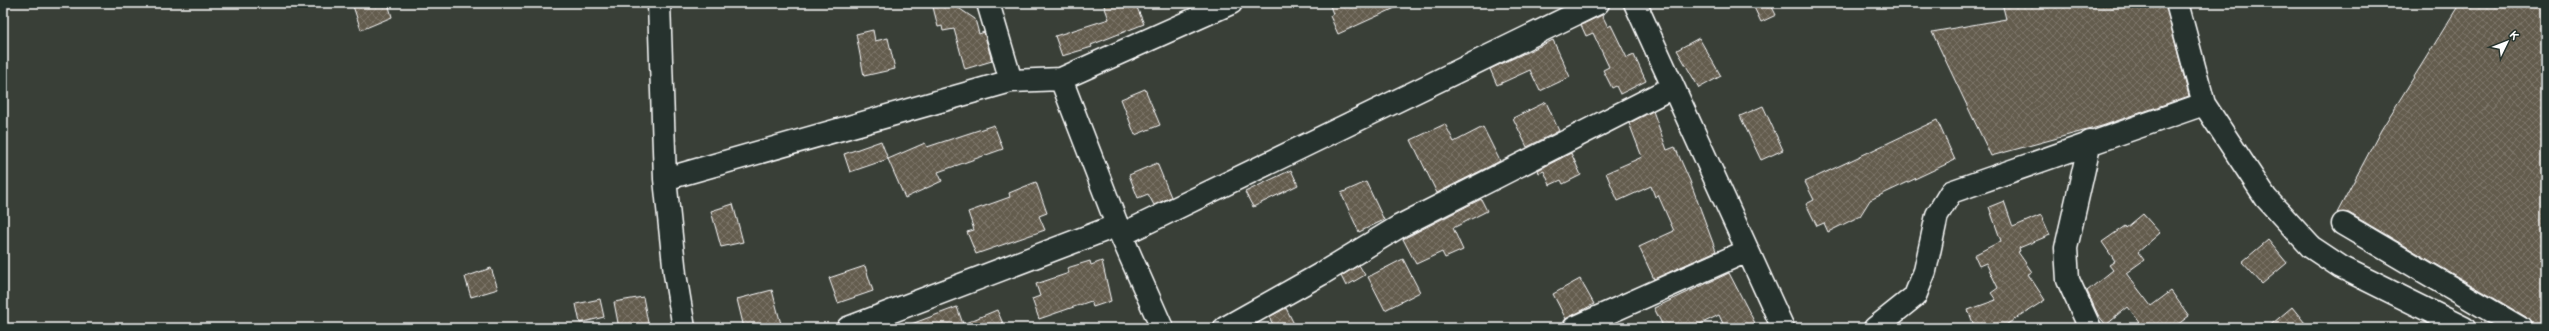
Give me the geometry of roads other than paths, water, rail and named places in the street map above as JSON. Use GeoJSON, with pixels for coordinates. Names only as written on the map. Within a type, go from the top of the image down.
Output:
{"type":"FeatureCollection","features":[{"type":"Feature","properties":{"kind":"street"},"geometry":{"type":"LineString","coordinates":[[659,3],[665,179],[675,274],[684,328]]}},
{"type":"Feature","properties":{"kind":"street"},"geometry":{"type":"LineString","coordinates":[[988,3],[1011,81]]}},
{"type":"Feature","properties":{"kind":"street"},"geometry":{"type":"LineString","coordinates":[[665,179],[1011,81],[1062,79],[1232,3]]}},
{"type":"Feature","properties":{"kind":"street"},"geometry":{"type":"LineString","coordinates":[[848,328],[1119,230],[1598,3]]}},
{"type":"Feature","properties":{"kind":"street"},"geometry":{"type":"LineString","coordinates":[[1635,3],[1782,328]]}},
{"type":"Feature","properties":{"kind":"street"},"geometry":{"type":"LineString","coordinates":[[2177,3],[2204,104],[2266,198],[2311,247],[2341,267],[2464,328]]}},
{"type":"Feature","properties":{"kind":"street"},"geometry":{"type":"LineString","coordinates":[[1062,79],[1119,230],[1162,328]]}},
{"type":"Feature","properties":{"kind":"street"},"geometry":{"type":"LineString","coordinates":[[1225,328],[1321,274],[1400,226],[1673,87]]}},
{"type":"Feature","properties":{"kind":"street"},"geometry":{"type":"LineString","coordinates":[[1875,328],[1915,296],[1925,271],[1937,215],[1951,192],[2090,142],[2204,104]]}},
{"type":"Feature","properties":{"kind":"street"},"geometry":{"type":"LineString","coordinates":[[2090,142],[2066,248],[2068,280],[2090,328]]}},
{"type":"Feature","properties":{"kind":"street"},"geometry":{"type":"LineString","coordinates":[[2343,224],[2520,328]]}},
{"type":"Feature","properties":{"kind":"street"},"geometry":{"type":"LineString","coordinates":[[1574,328],[1748,251]]}}]}
